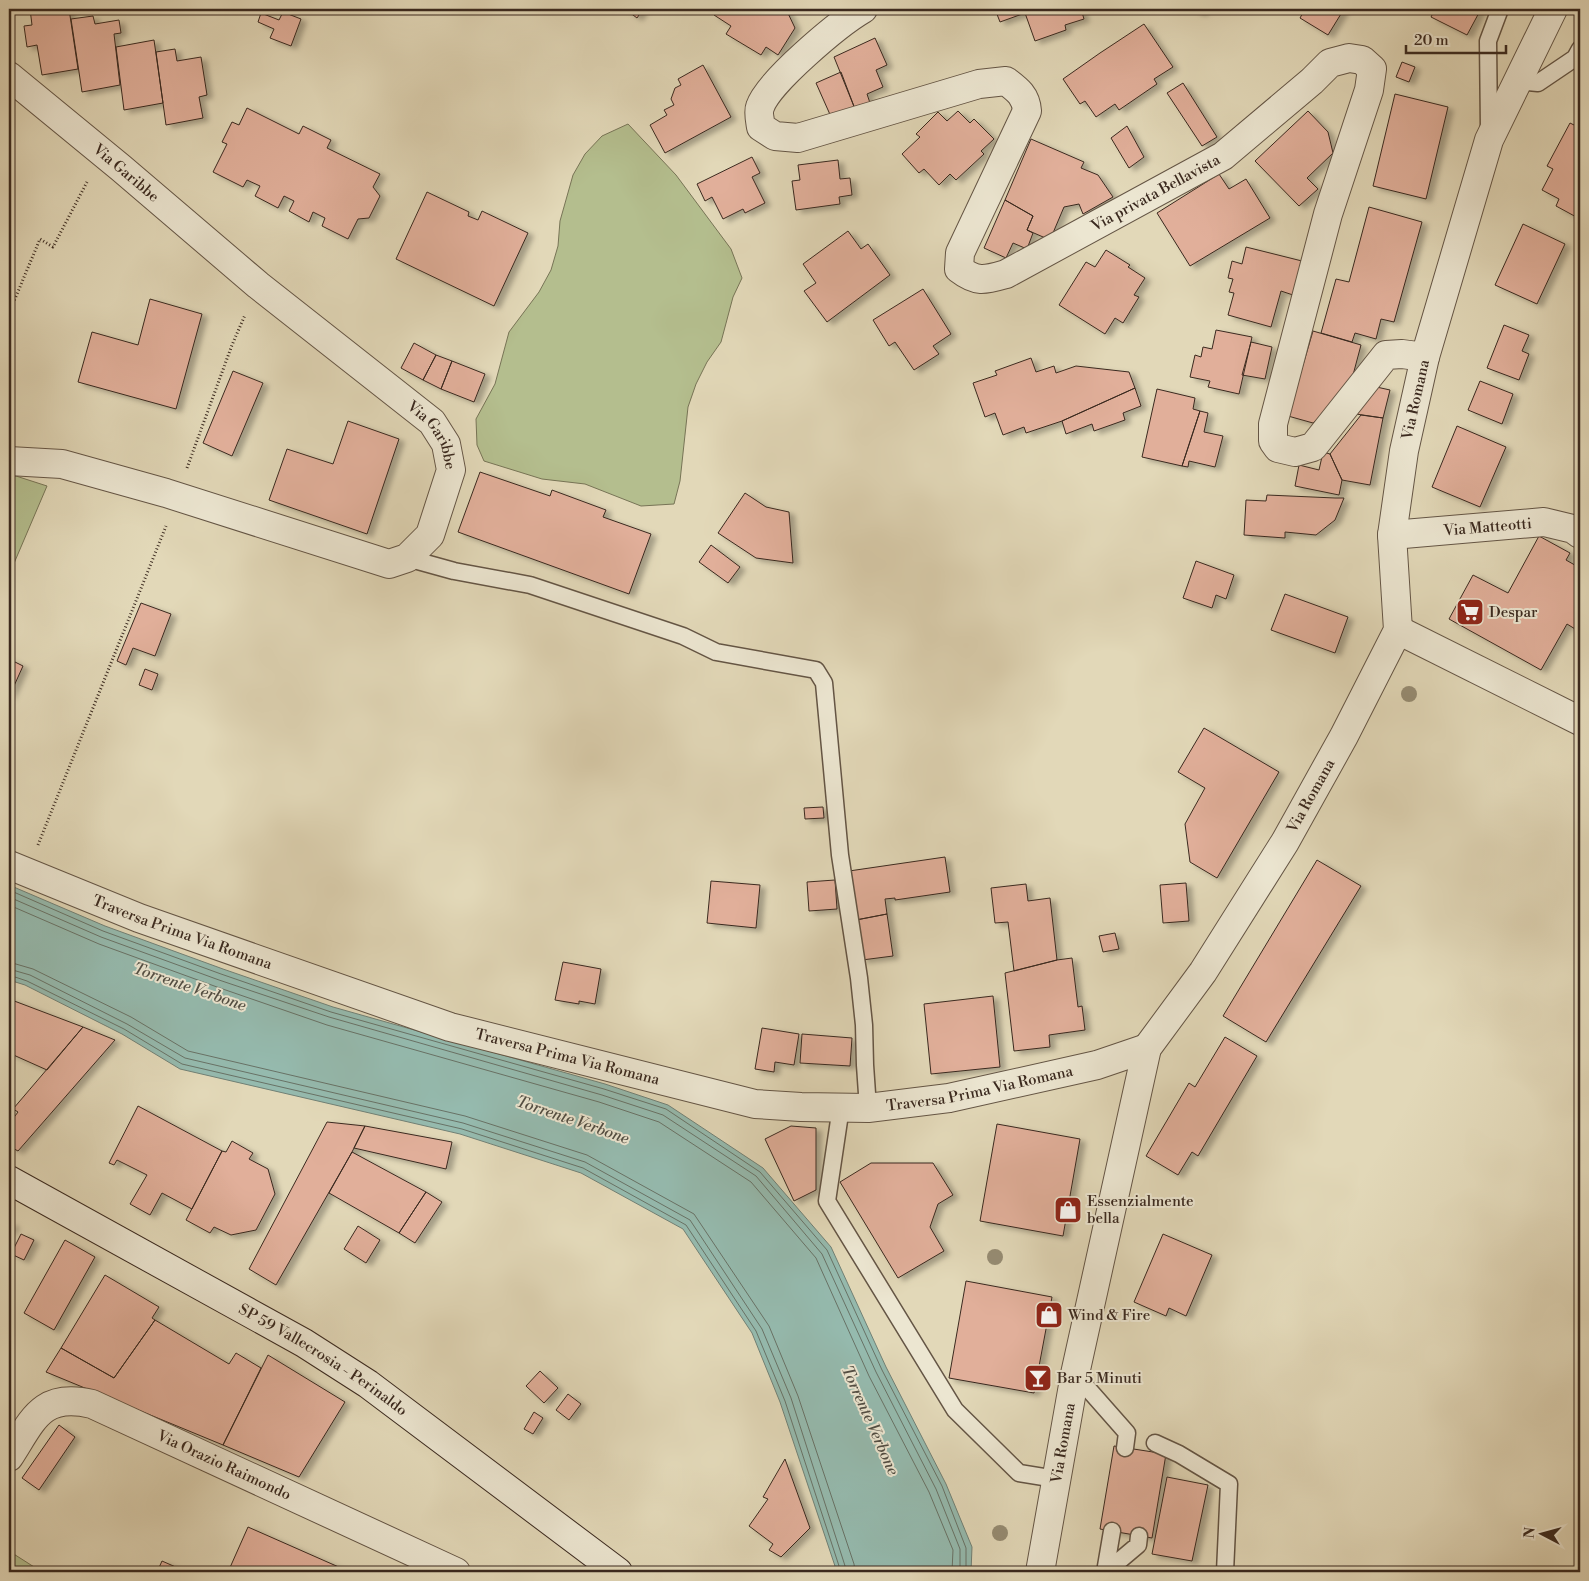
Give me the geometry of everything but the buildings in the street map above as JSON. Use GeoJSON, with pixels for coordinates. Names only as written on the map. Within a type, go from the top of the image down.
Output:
{"type":"FeatureCollection","features":[{"type":"Feature","properties":{"kind":"street","name":"Via privata Bellavista"},"geometry":{"type":"LineString","coordinates":[[863,9],[847,18],[800,59],[773,86],[760,108],[761,126],[775,136],[798,138],[979,84],[1006,81],[1020,92],[1026,101],[1027,111],[960,253],[959,269],[970,278],[986,280],[1006,274],[1222,156],[1312,81],[1330,63],[1349,58],[1362,60],[1372,69],[1369,90],[1328,214],[1273,424],[1273,441],[1278,448],[1295,452],[1313,447],[1386,355],[1402,354],[1425,358]]}},
{"type":"Feature","properties":{"kind":"street","name":"Via Romana"},"geometry":{"type":"LineString","coordinates":[[1040,1572],[1075,1374],[1147,1048],[1202,972],[1285,842],[1344,736],[1398,630],[1392,535],[1404,451],[1425,358],[1489,140],[1553,9]]}},
{"type":"Feature","properties":{"kind":"street","name":"Via Garibbe"},"geometry":{"type":"LineString","coordinates":[[9,76],[121,168],[258,285],[432,422],[446,444],[451,470],[430,535],[407,558]]}},
{"type":"Feature","properties":{"kind":"street"},"geometry":{"type":"LineString","coordinates":[[9,461],[62,464],[178,497],[389,564],[407,558]]}},
{"type":"Feature","properties":{"kind":"street","name":"Via Matteotti"},"geometry":{"type":"LineString","coordinates":[[1392,535],[1544,522],[1573,529],[1580,534]]}},
{"type":"Feature","properties":{"kind":"street"},"geometry":{"type":"LineString","coordinates":[[1398,630],[1580,721]]}},
{"type":"Feature","properties":{"kind":"street","name":"Traversa Prima Via Romana"},"geometry":{"type":"LineString","coordinates":[[18,869],[139,918],[450,1027],[754,1104],[868,1108],[958,1096],[1097,1064],[1147,1048]]}},
{"type":"Feature","properties":{"kind":"street","name":"SP 59 Vallecrosia - Perinaldo"},"geometry":{"type":"LineString","coordinates":[[9,1180],[304,1342],[368,1384],[618,1572]]}},
{"type":"Feature","properties":{"kind":"street","name":"Via Orazio Raimondo"},"geometry":{"type":"LineString","coordinates":[[9,1457],[32,1419],[44,1408],[60,1401],[76,1400],[92,1404],[456,1572]]}},
{"type":"Feature","properties":{"kind":"lane"},"geometry":{"type":"LineString","coordinates":[[1489,140],[1488,41],[1500,9]]}},
{"type":"Feature","properties":{"kind":"lane"},"geometry":{"type":"LineString","coordinates":[[1518,81],[1538,83],[1576,58],[1580,49]]}},
{"type":"Feature","properties":{"kind":"lane"},"geometry":{"type":"LineString","coordinates":[[407,558],[454,571],[530,585],[683,636],[716,652],[816,670],[824,684],[840,855],[859,978],[864,1025],[864,1065],[868,1108]]}},
{"type":"Feature","properties":{"kind":"lane"},"geometry":{"type":"LineString","coordinates":[[841,1108],[827,1201],[955,1410],[1020,1473],[1056,1479]]}},
{"type":"Feature","properties":{"kind":"lane"},"geometry":{"type":"LineString","coordinates":[[1075,1374],[1126,1441],[1179,1454],[1229,1484],[1225,1572]]}},
{"type":"Feature","properties":{"kind":"lane"},"geometry":{"type":"LineString","coordinates":[[1105,1572],[1112,1531]]}},
{"type":"Feature","properties":{"kind":"lane"},"geometry":{"type":"LineString","coordinates":[[1105,1572],[1138,1545],[1139,1536]]}},
{"type":"Feature","properties":{"kind":"path"},"geometry":{"type":"LineString","coordinates":[[9,313],[40,239],[53,247],[90,176],[121,168]]}},
{"type":"Feature","properties":{"kind":"path"},"geometry":{"type":"LineString","coordinates":[[18,869],[178,497],[195,444],[232,345]]}},
{"type":"Feature","properties":{"kind":"green space"},"geometry":{"type":"Polygon","coordinates":[[[628,124],[676,175],[731,249],[742,278],[733,297],[721,342],[707,362],[696,384],[688,407],[680,481],[674,504],[641,506],[585,484],[542,479],[484,461],[477,445],[476,419],[495,384],[509,332],[539,292],[551,270],[558,246],[560,221],[573,175],[585,154],[602,136],[628,124]]]}},
{"type":"Feature","properties":{"kind":"green space"},"geometry":{"type":"Polygon","coordinates":[[[16,476],[47,486],[9,575],[9,477],[16,476]]]}},
{"type":"Feature","properties":{"kind":"green space"},"geometry":{"type":"Polygon","coordinates":[[[9,1551],[42,1572],[9,1572],[9,1551]]]}},
{"type":"Feature","properties":{"kind":"water","name":"Torrente Verbone"},"geometry":{"type":"Polygon","coordinates":[[[9,885],[105,926],[333,1007],[605,1084],[668,1105],[763,1168],[831,1247],[886,1367],[946,1484],[972,1547],[971,1572],[837,1572],[780,1402],[752,1333],[683,1229],[581,1173],[460,1134],[180,1069],[122,1034],[25,985],[9,980],[9,885]]]}},
{"type":"Feature","properties":{"kind":"place","name":"Despar"},"geometry":{"type":"Point","coordinates":[1470,612]}},
{"type":"Feature","properties":{"kind":"place","name":"Essenzialmente bella"},"geometry":{"type":"Point","coordinates":[1068,1210]}},
{"type":"Feature","properties":{"kind":"place","name":"Wind & Fire"},"geometry":{"type":"Point","coordinates":[1049,1315]}},
{"type":"Feature","properties":{"kind":"place","name":"Bar 5 Minuti"},"geometry":{"type":"Point","coordinates":[1038,1378]}}]}
